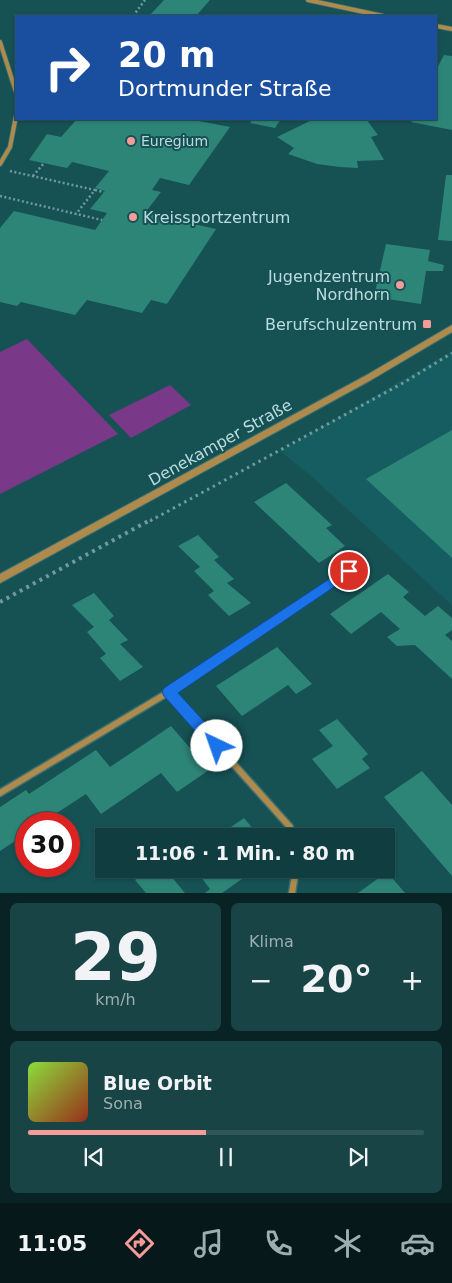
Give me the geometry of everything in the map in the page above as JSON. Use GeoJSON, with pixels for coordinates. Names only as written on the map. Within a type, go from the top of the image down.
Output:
{"type":"FeatureCollection","features":[{"type":"Feature","properties":{"kind":"street"},"geometry":{"type":"LineString","coordinates":[[308,0],[378,15]]}},
{"type":"Feature","properties":{"kind":"street"},"geometry":{"type":"LineString","coordinates":[[437,26],[452,28]]}},
{"type":"Feature","properties":{"kind":"street"},"geometry":{"type":"LineString","coordinates":[[0,42],[15,89]]}},
{"type":"Feature","properties":{"kind":"street"},"geometry":{"type":"LineString","coordinates":[[0,164],[10,147],[15,120]]}},
{"type":"Feature","properties":{"kind":"street","name":"Denekamper Straße"},"geometry":{"type":"LineString","coordinates":[[0,580],[368,378],[452,328]]}},
{"type":"Feature","properties":{"kind":"street"},"geometry":{"type":"LineString","coordinates":[[0,793],[169,692],[349,571]]}},
{"type":"Feature","properties":{"kind":"street"},"geometry":{"type":"LineString","coordinates":[[169,692],[290,828]]}},
{"type":"Feature","properties":{"kind":"street"},"geometry":{"type":"LineString","coordinates":[[292,893],[294,878]]}},
{"type":"Feature","properties":{"kind":"path"},"geometry":{"type":"LineString","coordinates":[[134,15],[145,0]]}},
{"type":"Feature","properties":{"kind":"path"},"geometry":{"type":"LineString","coordinates":[[33,176],[44,163]]}},
{"type":"Feature","properties":{"kind":"path"},"geometry":{"type":"LineString","coordinates":[[8,170],[104,192]]}},
{"type":"Feature","properties":{"kind":"path"},"geometry":{"type":"LineString","coordinates":[[76,214],[95,190]]}},
{"type":"Feature","properties":{"kind":"path"},"geometry":{"type":"LineString","coordinates":[[0,196],[102,220]]}},
{"type":"Feature","properties":{"kind":"path"},"geometry":{"type":"LineString","coordinates":[[0,602],[402,383],[452,353]]}},
{"type":"Feature","properties":{"kind":"shaded area"},"geometry":{"type":"Polygon","coordinates":[[[27,339],[118,434],[0,494],[0,352],[27,339]]]}},
{"type":"Feature","properties":{"kind":"shaded area"},"geometry":{"type":"Polygon","coordinates":[[[452,351],[452,605],[310,475],[280,451],[452,351]]]}},
{"type":"Feature","properties":{"kind":"shaded area"},"geometry":{"type":"Polygon","coordinates":[[[170,385],[191,405],[131,438],[109,415],[170,385]]]}},
{"type":"Feature","properties":{"kind":"building"},"geometry":{"type":"Polygon","coordinates":[[[164,0],[210,0],[197,15],[150,15],[164,0]]]}},
{"type":"Feature","properties":{"kind":"building"},"geometry":{"type":"Polygon","coordinates":[[[444,55],[452,56],[452,130],[411,122],[412,120],[437,120],[437,68],[444,55]]]}},
{"type":"Feature","properties":{"kind":"building","name":"Kreissportzentrum"},"geometry":{"type":"Polygon","coordinates":[[[76,120],[193,120],[230,127],[189,185],[160,178],[152,190],[161,192],[145,213],[216,229],[167,304],[151,300],[142,313],[87,300],[75,315],[21,302],[17,306],[0,302],[0,228],[14,211],[95,230],[107,213],[90,209],[105,191],[95,188],[109,171],[72,162],[67,168],[29,160],[47,134],[61,137],[76,120]]]}},
{"type":"Feature","properties":{"kind":"building"},"geometry":{"type":"Polygon","coordinates":[[[252,120],[280,120],[275,128],[250,123],[252,120]]]}},
{"type":"Feature","properties":{"kind":"building"},"geometry":{"type":"Polygon","coordinates":[[[312,120],[367,120],[378,135],[371,137],[384,160],[357,161],[358,168],[317,164],[288,154],[294,148],[277,137],[312,120]]]}},
{"type":"Feature","properties":{"kind":"building"},"geometry":{"type":"Polygon","coordinates":[[[446,175],[452,175],[452,241],[438,240],[446,175]]]}},
{"type":"Feature","properties":{"kind":"building","name":"Jugendzentrum Nordhorn"},"geometry":{"type":"Polygon","coordinates":[[[386,244],[430,250],[428,261],[444,265],[443,271],[426,271],[421,304],[374,297],[386,244]]]}},
{"type":"Feature","properties":{"kind":"building"},"geometry":{"type":"Polygon","coordinates":[[[452,430],[452,558],[366,479],[452,430]]]}},
{"type":"Feature","properties":{"kind":"building"},"geometry":{"type":"Polygon","coordinates":[[[286,483],[332,525],[326,528],[345,546],[319,563],[254,502],[286,483]]]}},
{"type":"Feature","properties":{"kind":"building"},"geometry":{"type":"Polygon","coordinates":[[[198,535],[219,557],[214,560],[234,579],[227,583],[251,603],[229,616],[208,595],[214,591],[194,571],[200,567],[178,546],[198,535]]]}},
{"type":"Feature","properties":{"kind":"building"},"geometry":{"type":"Polygon","coordinates":[[[388,574],[409,592],[403,597],[425,616],[438,606],[452,618],[452,630],[445,635],[452,641],[452,679],[415,645],[397,646],[387,637],[400,629],[381,612],[351,634],[330,614],[388,574]]]}},
{"type":"Feature","properties":{"kind":"building"},"geometry":{"type":"Polygon","coordinates":[[[94,593],[114,616],[109,620],[128,640],[120,644],[143,667],[120,681],[100,658],[106,654],[87,632],[94,627],[72,605],[94,593]]]}},
{"type":"Feature","properties":{"kind":"building"},"geometry":{"type":"Polygon","coordinates":[[[277,647],[312,684],[296,694],[288,685],[242,716],[216,686],[277,647]]]}},
{"type":"Feature","properties":{"kind":"building"},"geometry":{"type":"Polygon","coordinates":[[[337,719],[368,754],[362,759],[370,768],[337,789],[312,759],[333,746],[319,730],[337,719]]]}},
{"type":"Feature","properties":{"kind":"building"},"geometry":{"type":"Polygon","coordinates":[[[171,726],[209,770],[177,792],[161,773],[101,814],[86,794],[58,812],[15,812],[15,841],[0,851],[0,807],[26,790],[29,794],[96,750],[110,767],[171,726]]]}},
{"type":"Feature","properties":{"kind":"building"},"geometry":{"type":"Polygon","coordinates":[[[422,771],[452,805],[452,876],[384,797],[422,771]]]}},
{"type":"Feature","properties":{"kind":"building"},"geometry":{"type":"Polygon","coordinates":[[[244,818],[252,828],[229,828],[244,818]]]}},
{"type":"Feature","properties":{"kind":"building"},"geometry":{"type":"Polygon","coordinates":[[[138,878],[172,878],[185,893],[146,893],[135,880],[138,878]]]}},
{"type":"Feature","properties":{"kind":"building"},"geometry":{"type":"Polygon","coordinates":[[[202,878],[243,878],[222,893],[205,893],[210,889],[202,878]]]}},
{"type":"Feature","properties":{"kind":"building"},"geometry":{"type":"Polygon","coordinates":[[[379,878],[392,878],[405,893],[358,893],[379,878]]]}},
{"type":"Feature","properties":{"kind":"place","name":"Euregium"},"geometry":{"type":"Point","coordinates":[131,141]}},
{"type":"Feature","properties":{"kind":"place","name":"Kreissportzentrum"},"geometry":{"type":"Point","coordinates":[133,217]}},
{"type":"Feature","properties":{"kind":"place","name":"Jugendzentrum Nordhorn"},"geometry":{"type":"Point","coordinates":[400,285]}},
{"type":"Feature","properties":{"kind":"place","name":"Berufschulzentrum"},"geometry":{"type":"Point","coordinates":[427,324]}},
{"type":"Feature","properties":{"kind":"route"},"geometry":{"type":"LineString","coordinates":[[217,746],[169,692],[349,571]]}}]}
